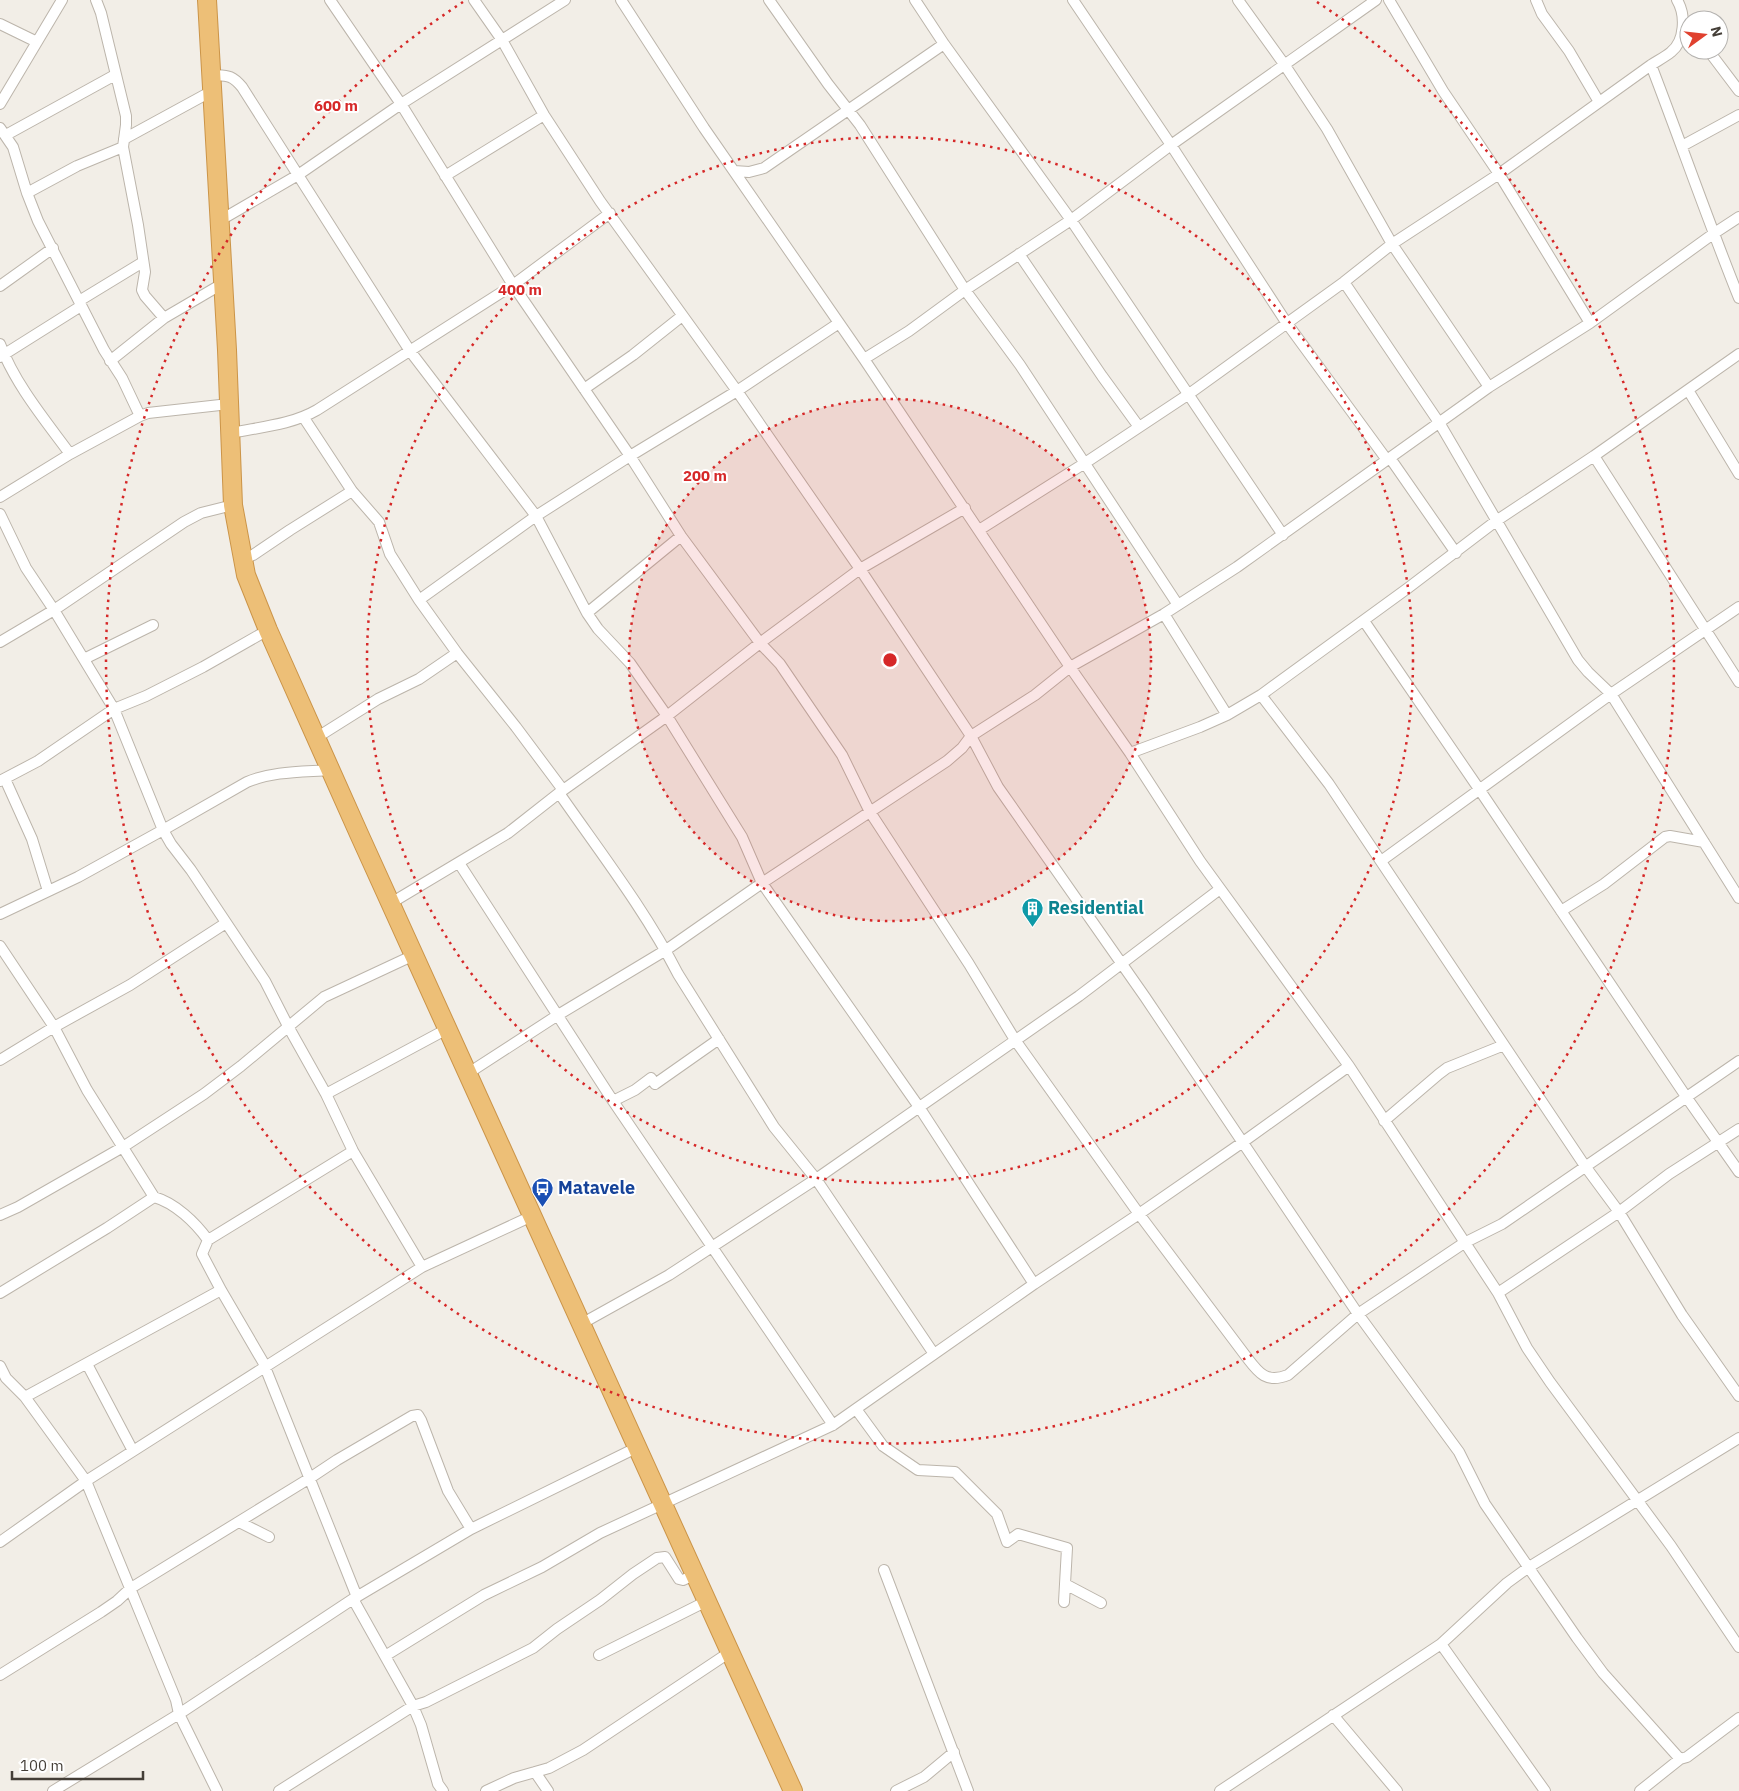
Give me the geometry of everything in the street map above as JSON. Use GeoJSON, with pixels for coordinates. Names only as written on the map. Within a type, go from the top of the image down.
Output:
{"type":"FeatureCollection","features":[{"type":"Feature","properties":{"kind":"highway"},"geometry":{"type":"LineString","coordinates":[[206,0],[231,433],[233,505],[242,560],[252,591],[330,770],[730,1652],[788,1789]]}},
{"type":"Feature","properties":{"kind":"street"},"geometry":{"type":"LineString","coordinates":[[0,104],[62,0]]}},
{"type":"Feature","properties":{"kind":"street"},"geometry":{"type":"LineString","coordinates":[[96,0],[101,13],[126,116],[123,143],[143,262],[142,290],[164,318]]}},
{"type":"Feature","properties":{"kind":"street"},"geometry":{"type":"LineString","coordinates":[[330,0],[401,104],[513,285],[630,456],[681,536],[760,643],[780,664],[842,754],[870,812],[969,964],[1015,1040],[1139,1214],[1245,1355],[1264,1376],[1272,1378],[1288,1375],[1358,1314],[1464,1243],[1502,1224],[1739,1061]]}},
{"type":"Feature","properties":{"kind":"street"},"geometry":{"type":"LineString","coordinates":[[474,0],[502,40],[544,115],[610,214],[737,391],[860,569],[971,736],[998,787],[1122,963],[1358,1314],[1458,1452],[1485,1504],[1603,1673],[1680,1759]]}},
{"type":"Feature","properties":{"kind":"street"},"geometry":{"type":"LineString","coordinates":[[219,221],[298,175],[401,104],[565,0]]}},
{"type":"Feature","properties":{"kind":"street"},"geometry":{"type":"LineString","coordinates":[[621,0],[704,128],[965,508],[1070,668],[1130,753],[1180,831],[1348,1066],[1498,1293],[1527,1348],[1550,1382],[1671,1546],[1739,1647]]}},
{"type":"Feature","properties":{"kind":"street"},"geometry":{"type":"LineString","coordinates":[[769,0],[867,136],[965,290],[1020,365],[1178,605]]}},
{"type":"Feature","properties":{"kind":"street"},"geometry":{"type":"LineString","coordinates":[[915,0],[944,44],[1071,220],[1284,535]]}},
{"type":"Feature","properties":{"kind":"street"},"geometry":{"type":"LineString","coordinates":[[1073,0],[1171,145],[1286,322],[1456,553]]}},
{"type":"Feature","properties":{"kind":"street"},"geometry":{"type":"LineString","coordinates":[[1238,0],[1284,64],[1337,146],[1392,244],[1490,387]]}},
{"type":"Feature","properties":{"kind":"street"},"geometry":{"type":"LineString","coordinates":[[864,359],[909,331],[965,290],[1071,220],[1171,145],[1376,0]]}},
{"type":"Feature","properties":{"kind":"street"},"geometry":{"type":"LineString","coordinates":[[1389,0],[1443,91],[1498,174],[1590,323]]}},
{"type":"Feature","properties":{"kind":"street"},"geometry":{"type":"LineString","coordinates":[[1536,0],[1542,14],[1569,51],[1599,102]]}},
{"type":"Feature","properties":{"kind":"street"},"geometry":{"type":"LineString","coordinates":[[0,24],[37,42]]}},
{"type":"Feature","properties":{"kind":"street"},"geometry":{"type":"LineString","coordinates":[[734,171],[749,172],[764,168],[944,44]]}},
{"type":"Feature","properties":{"kind":"street"},"geometry":{"type":"LineString","coordinates":[[979,530],[1189,394],[1286,322],[1344,282],[1392,244],[1498,174],[1650,65],[1672,52],[1679,45]]}},
{"type":"Feature","properties":{"kind":"street"},"geometry":{"type":"LineString","coordinates":[[1716,60],[1739,91]]}},
{"type":"Feature","properties":{"kind":"street"},"geometry":{"type":"LineString","coordinates":[[1650,65],[1739,298]]}},
{"type":"Feature","properties":{"kind":"street"},"geometry":{"type":"LineString","coordinates":[[115,75],[3,131],[13,147],[38,221],[110,361],[122,378],[140,416]]}},
{"type":"Feature","properties":{"kind":"street"},"geometry":{"type":"LineString","coordinates":[[27,193],[123,143],[211,83],[229,76],[234,78],[242,87],[410,351],[536,516],[587,613],[598,629],[635,670],[667,716],[742,837],[762,883],[919,1107],[1034,1284]]}},
{"type":"Feature","properties":{"kind":"street"},"geometry":{"type":"LineString","coordinates":[[446,176],[544,115]]}},
{"type":"Feature","properties":{"kind":"street"},"geometry":{"type":"LineString","coordinates":[[1682,146],[1739,115]]}},
{"type":"Feature","properties":{"kind":"street"},"geometry":{"type":"LineString","coordinates":[[231,433],[292,422],[304,418],[513,285],[610,214]]}},
{"type":"Feature","properties":{"kind":"street"},"geometry":{"type":"LineString","coordinates":[[467,1074],[558,1015],[666,950],[762,883],[947,761],[962,748],[971,736],[1035,695],[1070,668],[1164,614],[1284,535],[1490,387],[1590,323],[1739,217]]}},
{"type":"Feature","properties":{"kind":"street"},"geometry":{"type":"LineString","coordinates":[[0,286],[53,248]]}},
{"type":"Feature","properties":{"kind":"street"},"geometry":{"type":"LineString","coordinates":[[1019,254],[1139,427]]}},
{"type":"Feature","properties":{"kind":"street"},"geometry":{"type":"LineString","coordinates":[[2,356],[143,262]]}},
{"type":"Feature","properties":{"kind":"street"},"geometry":{"type":"LineString","coordinates":[[1344,282],[1440,424],[1578,660],[1611,694],[1737,892]]}},
{"type":"Feature","properties":{"kind":"street"},"geometry":{"type":"LineString","coordinates":[[110,361],[164,318],[222,284]]}},
{"type":"Feature","properties":{"kind":"street"},"geometry":{"type":"LineString","coordinates":[[584,389],[627,359],[682,316]]}},
{"type":"Feature","properties":{"kind":"street"},"geometry":{"type":"LineString","coordinates":[[420,600],[536,516],[737,391],[839,323]]}},
{"type":"Feature","properties":{"kind":"street"},"geometry":{"type":"LineString","coordinates":[[0,344],[2,356],[36,408],[70,454]]}},
{"type":"Feature","properties":{"kind":"street"},"geometry":{"type":"LineString","coordinates":[[1130,753],[1227,715],[1260,695],[1364,621],[1496,521],[1594,456],[1739,354]]}},
{"type":"Feature","properties":{"kind":"street"},"geometry":{"type":"LineString","coordinates":[[1688,390],[1739,474]]}},
{"type":"Feature","properties":{"kind":"street"},"geometry":{"type":"LineString","coordinates":[[0,497],[70,454],[140,416],[148,413],[229,404]]}},
{"type":"Feature","properties":{"kind":"street"},"geometry":{"type":"LineString","coordinates":[[304,418],[352,491],[379,522],[390,554],[420,600],[457,653],[516,727],[616,873],[666,950],[678,974],[774,1127],[816,1179],[934,1354]]}},
{"type":"Feature","properties":{"kind":"street"},"geometry":{"type":"LineString","coordinates":[[1594,456],[1739,682]]}},
{"type":"Feature","properties":{"kind":"street"},"geometry":{"type":"LineString","coordinates":[[242,560],[254,555],[352,491]]}},
{"type":"Feature","properties":{"kind":"street"},"geometry":{"type":"LineString","coordinates":[[0,642],[54,610],[184,522],[201,513],[233,505]]}},
{"type":"Feature","properties":{"kind":"street"},"geometry":{"type":"LineString","coordinates":[[391,902],[508,833],[561,792],[667,716],[760,643],[860,569],[965,508]]}},
{"type":"Feature","properties":{"kind":"street"},"geometry":{"type":"LineString","coordinates":[[0,514],[26,568],[54,610],[114,710],[163,830],[265,981],[326,1094],[353,1151],[422,1267]]}},
{"type":"Feature","properties":{"kind":"street"},"geometry":{"type":"LineString","coordinates":[[587,613],[681,536]]}},
{"type":"Feature","properties":{"kind":"street"},"geometry":{"type":"LineString","coordinates":[[1381,861],[1611,694],[1739,607]]}},
{"type":"Feature","properties":{"kind":"street"},"geometry":{"type":"LineString","coordinates":[[1164,614],[1227,715]]}},
{"type":"Feature","properties":{"kind":"street"},"geometry":{"type":"LineString","coordinates":[[1364,621],[1739,1172]]}},
{"type":"Feature","properties":{"kind":"street"},"geometry":{"type":"LineString","coordinates":[[84,659],[153,625]]}},
{"type":"Feature","properties":{"kind":"street"},"geometry":{"type":"LineString","coordinates":[[48,891],[32,839],[2,780],[38,761],[114,710],[203,667],[268,630]]}},
{"type":"Feature","properties":{"kind":"street"},"geometry":{"type":"LineString","coordinates":[[316,738],[378,699],[419,679],[457,653]]}},
{"type":"Feature","properties":{"kind":"street"},"geometry":{"type":"LineString","coordinates":[[1260,695],[1330,784],[1585,1166],[1619,1212],[1682,1315],[1739,1396]]}},
{"type":"Feature","properties":{"kind":"street"},"geometry":{"type":"LineString","coordinates":[[0,914],[78,877],[246,782],[288,772],[330,770]]}},
{"type":"Feature","properties":{"kind":"street"},"geometry":{"type":"LineString","coordinates":[[1561,911],[1604,884],[1665,837],[1670,836],[1704,842]]}},
{"type":"Feature","properties":{"kind":"street"},"geometry":{"type":"LineString","coordinates":[[459,863],[613,1101],[833,1425]]}},
{"type":"Feature","properties":{"kind":"street"},"geometry":{"type":"LineString","coordinates":[[581,1324],[669,1275],[816,1179],[1079,996],[1220,888]]}},
{"type":"Feature","properties":{"kind":"street"},"geometry":{"type":"LineString","coordinates":[[0,1060],[54,1027],[130,985],[226,923]]}},
{"type":"Feature","properties":{"kind":"street"},"geometry":{"type":"LineString","coordinates":[[0,946],[54,1027],[87,1090],[154,1197],[163,1200],[190,1218],[208,1240]]}},
{"type":"Feature","properties":{"kind":"street"},"geometry":{"type":"LineString","coordinates":[[0,1215],[18,1207],[123,1147],[204,1094],[289,1028],[324,997],[414,955]]}},
{"type":"Feature","properties":{"kind":"street"},"geometry":{"type":"LineString","coordinates":[[326,1094],[447,1029]]}},
{"type":"Feature","properties":{"kind":"street"},"geometry":{"type":"LineString","coordinates":[[613,1101],[635,1090],[651,1078],[654,1084],[719,1039]]}},
{"type":"Feature","properties":{"kind":"street"},"geometry":{"type":"LineString","coordinates":[[1382,1117],[1395,1112],[1447,1068],[1504,1045]]}},
{"type":"Feature","properties":{"kind":"street"},"geometry":{"type":"LineString","coordinates":[[385,1656],[484,1595],[548,1564],[600,1533],[833,1425],[1034,1284],[1243,1142],[1348,1066]]}},
{"type":"Feature","properties":{"kind":"street"},"geometry":{"type":"LineString","coordinates":[[1498,1293],[1619,1212],[1668,1174],[1739,1129]]}},
{"type":"Feature","properties":{"kind":"street"},"geometry":{"type":"LineString","coordinates":[[353,1151],[208,1240],[202,1254],[265,1367],[310,1478],[355,1598],[413,1706],[421,1725],[438,1784],[443,1791]]}},
{"type":"Feature","properties":{"kind":"street"},"geometry":{"type":"LineString","coordinates":[[0,1293],[154,1197]]}},
{"type":"Feature","properties":{"kind":"street"},"geometry":{"type":"LineString","coordinates":[[0,1542],[86,1481],[422,1267],[532,1216]]}},
{"type":"Feature","properties":{"kind":"street"},"geometry":{"type":"LineString","coordinates":[[25,1397],[221,1290]]}},
{"type":"Feature","properties":{"kind":"street"},"geometry":{"type":"LineString","coordinates":[[87,1364],[133,1451]]}},
{"type":"Feature","properties":{"kind":"street"},"geometry":{"type":"LineString","coordinates":[[0,1366],[6,1378],[25,1397],[86,1481],[176,1700],[179,1714],[217,1791]]}},
{"type":"Feature","properties":{"kind":"street"},"geometry":{"type":"LineString","coordinates":[[856,1409],[883,1446],[918,1470],[955,1472],[996,1514],[1008,1542],[1018,1534],[1067,1548],[1064,1602]]}},
{"type":"Feature","properties":{"kind":"street"},"geometry":{"type":"LineString","coordinates":[[0,1675],[102,1612],[131,1588],[337,1460],[412,1416],[418,1415],[421,1420],[448,1491],[471,1529]]}},
{"type":"Feature","properties":{"kind":"street"},"geometry":{"type":"LineString","coordinates":[[1220,1791],[1441,1644],[1508,1583],[1529,1567],[1739,1438]]}},
{"type":"Feature","properties":{"kind":"street"},"geometry":{"type":"LineString","coordinates":[[53,1791],[179,1714],[355,1598],[471,1529],[638,1447]]}},
{"type":"Feature","properties":{"kind":"street"},"geometry":{"type":"LineString","coordinates":[[239,1522],[269,1538]]}},
{"type":"Feature","properties":{"kind":"street"},"geometry":{"type":"LineString","coordinates":[[279,1791],[413,1706],[426,1702],[533,1648],[657,1558],[665,1557],[679,1579],[684,1580],[694,1575]]}},
{"type":"Feature","properties":{"kind":"street"},"geometry":{"type":"LineString","coordinates":[[884,1570],[968,1791]]}},
{"type":"Feature","properties":{"kind":"street"},"geometry":{"type":"LineString","coordinates":[[1065,1584],[1101,1603]]}},
{"type":"Feature","properties":{"kind":"street"},"geometry":{"type":"LineString","coordinates":[[599,1655],[707,1601]]}},
{"type":"Feature","properties":{"kind":"street"},"geometry":{"type":"LineString","coordinates":[[1441,1644],[1545,1791]]}},
{"type":"Feature","properties":{"kind":"street"},"geometry":{"type":"LineString","coordinates":[[486,1791],[514,1778],[549,1768],[583,1750],[730,1652]]}},
{"type":"Feature","properties":{"kind":"street"},"geometry":{"type":"LineString","coordinates":[[1333,1715],[1397,1791]]}},
{"type":"Feature","properties":{"kind":"street"},"geometry":{"type":"LineString","coordinates":[[1640,1791],[1680,1759],[1687,1757],[1739,1718]]}},
{"type":"Feature","properties":{"kind":"street"},"geometry":{"type":"LineString","coordinates":[[896,1791],[924,1776],[954,1752]]}},
{"type":"Feature","properties":{"kind":"street"},"geometry":{"type":"LineString","coordinates":[[535,1772],[548,1791]]}},
{"type":"Feature","properties":{"kind":"place","name":"Residential"},"geometry":{"type":"Point","coordinates":[1032,927]}},
{"type":"Feature","properties":{"kind":"place","name":"Matavele"},"geometry":{"type":"Point","coordinates":[542,1207]}}]}
